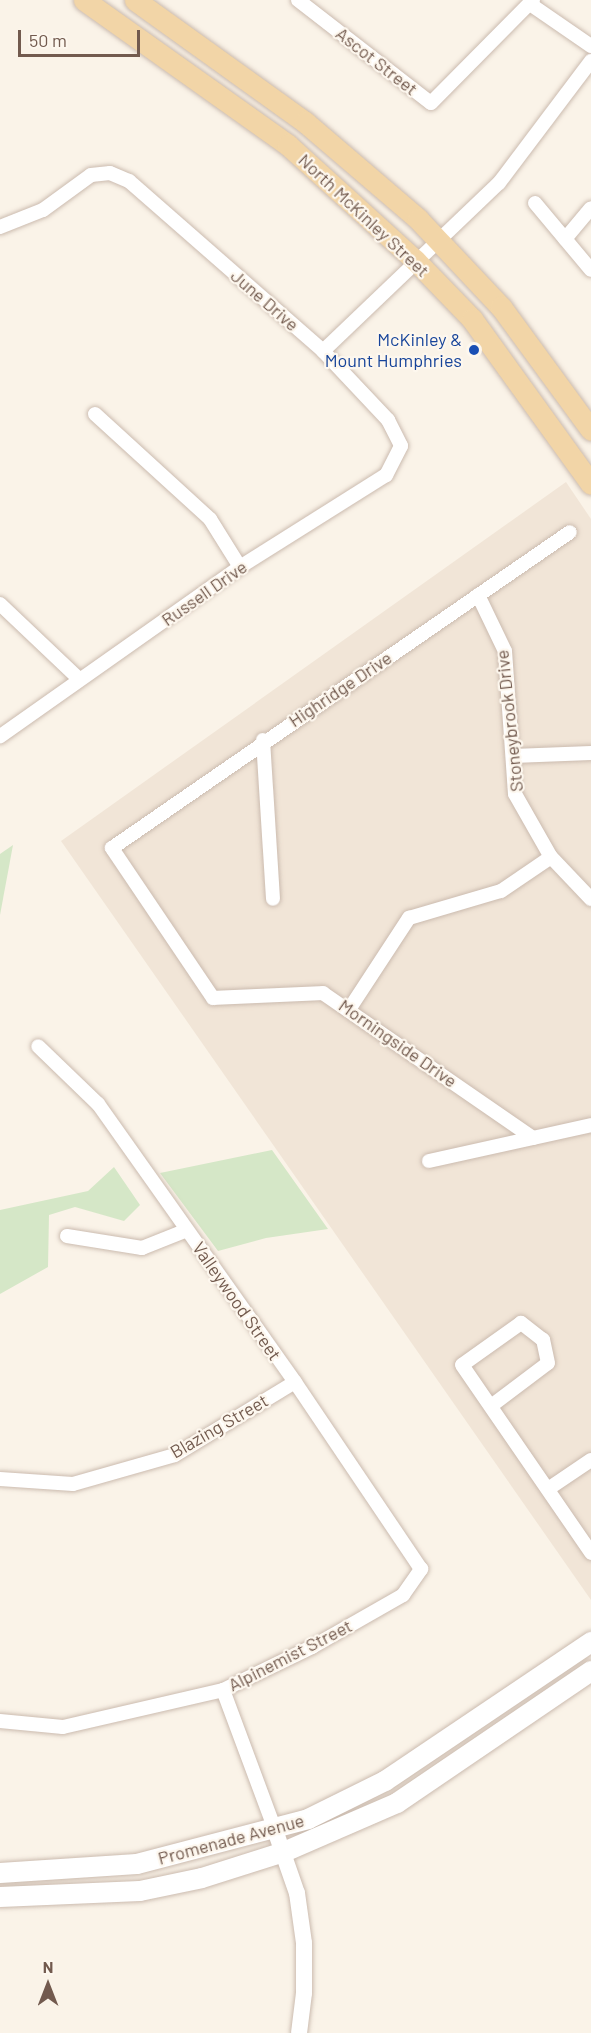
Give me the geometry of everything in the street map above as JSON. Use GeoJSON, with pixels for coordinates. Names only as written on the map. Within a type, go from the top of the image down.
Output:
{"type":"FeatureCollection","features":[{"type":"Feature","properties":{"kind":"main road","name":"North McKinley Street"},"geometry":{"type":"LineString","coordinates":[[84,0],[288,145],[415,260],[472,319],[591,484]]}},
{"type":"Feature","properties":{"kind":"main road","name":"North McKinley Street"},"geometry":{"type":"LineString","coordinates":[[135,0],[306,122],[438,238],[501,307],[591,430]]}},
{"type":"Feature","properties":{"kind":"main road","name":"Promenade Avenue"},"geometry":{"type":"LineString","coordinates":[[0,1873],[136,1864],[275,1830],[308,1819],[385,1781],[591,1642]]}},
{"type":"Feature","properties":{"kind":"main road","name":"Promenade Avenue"},"geometry":{"type":"LineString","coordinates":[[0,1897],[140,1891],[202,1878],[284,1852],[397,1803],[591,1671]]}},
{"type":"Feature","properties":{"kind":"street","name":"Ascot Street"},"geometry":{"type":"LineString","coordinates":[[298,0],[431,103],[532,2]]}},
{"type":"Feature","properties":{"kind":"street"},"geometry":{"type":"LineString","coordinates":[[532,2],[591,46]]}},
{"type":"Feature","properties":{"kind":"street"},"geometry":{"type":"LineString","coordinates":[[323,351],[438,238],[499,183],[586,82],[591,61]]}},
{"type":"Feature","properties":{"kind":"street","name":"June Drive"},"geometry":{"type":"LineString","coordinates":[[0,227],[43,210],[91,176],[110,173],[129,181],[323,351],[388,420],[401,446]]}},
{"type":"Feature","properties":{"kind":"street"},"geometry":{"type":"LineString","coordinates":[[535,203],[591,270]]}},
{"type":"Feature","properties":{"kind":"street"},"geometry":{"type":"LineString","coordinates":[[565,239],[591,208]]}},
{"type":"Feature","properties":{"kind":"street"},"geometry":{"type":"LineString","coordinates":[[94,414],[210,519],[240,567]]}},
{"type":"Feature","properties":{"kind":"street","name":"Russell Drive"},"geometry":{"type":"LineString","coordinates":[[0,736],[240,567],[386,475],[401,446]]}},
{"type":"Feature","properties":{"kind":"street","name":"Highridge Drive"},"geometry":{"type":"LineString","coordinates":[[112,848],[263,740],[570,532]]}},
{"type":"Feature","properties":{"kind":"street","name":"Stoneybrook Drive"},"geometry":{"type":"LineString","coordinates":[[478,595],[505,651],[515,794],[551,857],[591,899]]}},
{"type":"Feature","properties":{"kind":"street"},"geometry":{"type":"LineString","coordinates":[[0,604],[79,679]]}},
{"type":"Feature","properties":{"kind":"street"},"geometry":{"type":"LineString","coordinates":[[263,740],[273,899]]}},
{"type":"Feature","properties":{"kind":"street"},"geometry":{"type":"LineString","coordinates":[[513,756],[591,753]]}},
{"type":"Feature","properties":{"kind":"street","name":"Morningside Drive"},"geometry":{"type":"LineString","coordinates":[[112,848],[213,998],[323,993],[350,1008],[533,1138]]}},
{"type":"Feature","properties":{"kind":"street"},"geometry":{"type":"LineString","coordinates":[[350,1008],[409,918],[501,891],[551,857]]}},
{"type":"Feature","properties":{"kind":"street","name":"Valleywood Street"},"geometry":{"type":"LineString","coordinates":[[38,1046],[98,1104],[295,1382],[421,1569]]}},
{"type":"Feature","properties":{"kind":"street"},"geometry":{"type":"LineString","coordinates":[[429,1161],[591,1125]]}},
{"type":"Feature","properties":{"kind":"street"},"geometry":{"type":"LineString","coordinates":[[67,1236],[142,1248],[187,1230]]}},
{"type":"Feature","properties":{"kind":"street"},"geometry":{"type":"LineString","coordinates":[[490,1406],[548,1363],[543,1340],[521,1323],[462,1365],[490,1406],[548,1489],[591,1553]]}},
{"type":"Feature","properties":{"kind":"street","name":"Blazing Street"},"geometry":{"type":"LineString","coordinates":[[0,1479],[73,1484],[175,1455],[295,1382]]}},
{"type":"Feature","properties":{"kind":"street"},"geometry":{"type":"LineString","coordinates":[[548,1489],[591,1460]]}},
{"type":"Feature","properties":{"kind":"street","name":"Alpinemist Street"},"geometry":{"type":"LineString","coordinates":[[0,1721],[63,1727],[223,1689],[312,1647],[403,1595],[421,1569]]}},
{"type":"Feature","properties":{"kind":"street"},"geometry":{"type":"LineString","coordinates":[[223,1689],[297,1893],[304,1943],[304,1993],[298,2033]]}},
{"type":"Feature","properties":{"kind":"shaded area"},"geometry":{"type":"Polygon","coordinates":[[[566,482],[591,519],[591,1600],[61,841],[566,482]]]}},
{"type":"Feature","properties":{"kind":"green space"},"geometry":{"type":"Polygon","coordinates":[[[13,845],[0,915],[0,854],[13,845]]]}},
{"type":"Feature","properties":{"kind":"green space"},"geometry":{"type":"Polygon","coordinates":[[[272,1150],[328,1229],[266,1238],[218,1251],[160,1173],[272,1150]]]}},
{"type":"Feature","properties":{"kind":"green space"},"geometry":{"type":"Polygon","coordinates":[[[114,1167],[140,1205],[124,1221],[75,1207],[49,1215],[48,1267],[0,1294],[0,1210],[88,1191],[114,1167]]]}},
{"type":"Feature","properties":{"kind":"place","name":"McKinley & Mount Humphries"},"geometry":{"type":"Point","coordinates":[474,350]}}]}
